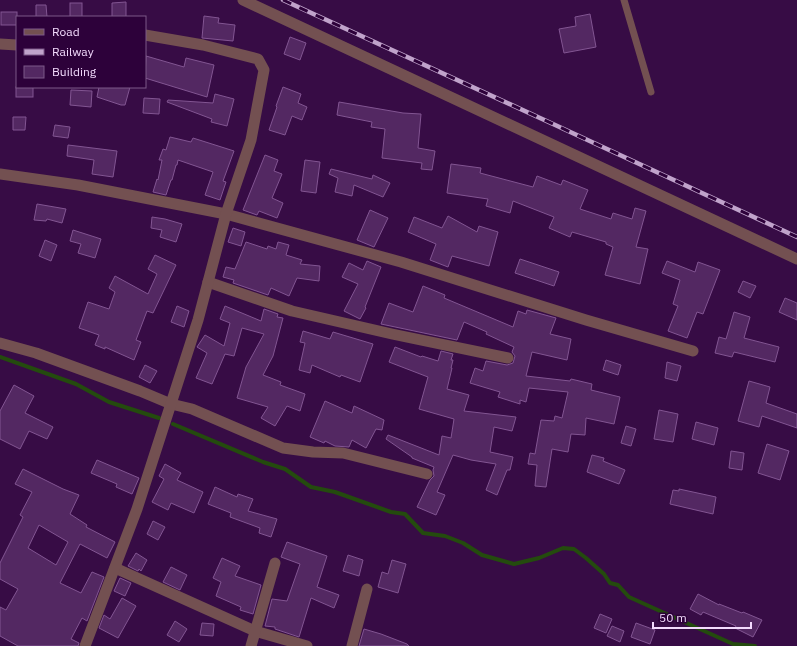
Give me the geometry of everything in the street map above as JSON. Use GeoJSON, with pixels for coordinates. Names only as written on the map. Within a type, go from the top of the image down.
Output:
{"type":"FeatureCollection","features":[{"type":"Feature","properties":{"kind":"street"},"geometry":{"type":"LineString","coordinates":[[243,0],[797,259]]}},
{"type":"Feature","properties":{"kind":"street"},"geometry":{"type":"LineString","coordinates":[[84,646],[137,509],[198,320],[226,214],[251,140],[264,70],[258,60],[203,45],[146,36]]}},
{"type":"Feature","properties":{"kind":"street"},"geometry":{"type":"LineString","coordinates":[[0,44],[16,45]]}},
{"type":"Feature","properties":{"kind":"street"},"geometry":{"type":"LineString","coordinates":[[0,174],[86,187],[226,214],[401,262],[586,320],[693,351]]}},
{"type":"Feature","properties":{"kind":"street"},"geometry":{"type":"LineString","coordinates":[[208,282],[292,311],[392,334],[508,358]]}},
{"type":"Feature","properties":{"kind":"street"},"geometry":{"type":"LineString","coordinates":[[0,343],[36,353],[140,391],[171,404],[192,408],[283,448],[313,452],[343,453],[427,474]]}},
{"type":"Feature","properties":{"kind":"street"},"geometry":{"type":"LineString","coordinates":[[251,646],[275,563]]}},
{"type":"Feature","properties":{"kind":"street"},"geometry":{"type":"LineString","coordinates":[[115,568],[255,631],[307,646]]}},
{"type":"Feature","properties":{"kind":"street"},"geometry":{"type":"LineString","coordinates":[[352,646],[366,589]]}},
{"type":"Feature","properties":{"kind":"lane"},"geometry":{"type":"LineString","coordinates":[[624,0],[651,92]]}},
{"type":"Feature","properties":{"kind":"building"},"geometry":{"type":"Polygon","coordinates":[[[126,2],[126,16],[112,16],[112,3],[126,2]]]}},
{"type":"Feature","properties":{"kind":"building"},"geometry":{"type":"Polygon","coordinates":[[[70,3],[82,3],[82,16],[70,16],[70,3]]]}},
{"type":"Feature","properties":{"kind":"building"},"geometry":{"type":"Polygon","coordinates":[[[36,5],[46,5],[47,16],[36,16],[36,5]]]}},
{"type":"Feature","properties":{"kind":"building"},"geometry":{"type":"Polygon","coordinates":[[[1,12],[17,12],[16,25],[1,25],[1,12]]]}},
{"type":"Feature","properties":{"kind":"building"},"geometry":{"type":"Polygon","coordinates":[[[590,14],[596,47],[564,53],[559,29],[576,26],[575,17],[590,14]]]}},
{"type":"Feature","properties":{"kind":"building"},"geometry":{"type":"Polygon","coordinates":[[[204,16],[219,18],[218,23],[235,25],[233,41],[202,38],[204,16]]]}},
{"type":"Feature","properties":{"kind":"building"},"geometry":{"type":"Polygon","coordinates":[[[290,37],[306,43],[300,60],[284,54],[290,37]]]}},
{"type":"Feature","properties":{"kind":"building"},"geometry":{"type":"Polygon","coordinates":[[[146,56],[184,67],[186,58],[214,65],[207,97],[146,78],[146,56]]]}},
{"type":"Feature","properties":{"kind":"building"},"geometry":{"type":"Polygon","coordinates":[[[283,87],[301,94],[298,103],[307,107],[302,120],[292,116],[285,135],[269,130],[283,87]]]}},
{"type":"Feature","properties":{"kind":"building"},"geometry":{"type":"Polygon","coordinates":[[[16,88],[33,88],[33,97],[16,97],[16,88]]]}},
{"type":"Feature","properties":{"kind":"building"},"geometry":{"type":"Polygon","coordinates":[[[99,88],[130,88],[125,105],[97,97],[99,88]]]}},
{"type":"Feature","properties":{"kind":"building"},"geometry":{"type":"Polygon","coordinates":[[[71,90],[92,91],[91,107],[70,105],[71,90]]]}},
{"type":"Feature","properties":{"kind":"building"},"geometry":{"type":"Polygon","coordinates":[[[215,94],[234,99],[227,126],[211,122],[212,119],[167,102],[168,100],[213,103],[215,94]]]}},
{"type":"Feature","properties":{"kind":"building"},"geometry":{"type":"Polygon","coordinates":[[[144,98],[160,99],[159,114],[143,113],[144,98]]]}},
{"type":"Feature","properties":{"kind":"building"},"geometry":{"type":"Polygon","coordinates":[[[339,102],[403,113],[421,114],[418,148],[435,151],[432,170],[421,169],[422,163],[382,158],[385,129],[371,127],[372,122],[337,115],[339,102]]]}},
{"type":"Feature","properties":{"kind":"building"},"geometry":{"type":"Polygon","coordinates":[[[13,117],[26,117],[25,130],[13,130],[13,117]]]}},
{"type":"Feature","properties":{"kind":"building"},"geometry":{"type":"Polygon","coordinates":[[[55,125],[70,127],[68,138],[53,136],[55,125]]]}},
{"type":"Feature","properties":{"kind":"building"},"geometry":{"type":"Polygon","coordinates":[[[170,137],[191,142],[193,138],[234,151],[223,181],[226,182],[220,200],[205,195],[213,172],[178,160],[166,195],[153,192],[157,179],[158,180],[162,160],[159,160],[163,149],[166,150],[170,137]]]}},
{"type":"Feature","properties":{"kind":"building"},"geometry":{"type":"Polygon","coordinates":[[[68,145],[117,151],[113,177],[92,174],[94,160],[67,156],[68,145]]]}},
{"type":"Feature","properties":{"kind":"building"},"geometry":{"type":"Polygon","coordinates":[[[265,155],[278,160],[274,171],[282,174],[272,198],[283,203],[277,218],[259,211],[257,215],[243,210],[265,155]]]}},
{"type":"Feature","properties":{"kind":"building"},"geometry":{"type":"Polygon","coordinates":[[[305,160],[320,162],[316,193],[301,191],[305,160]]]}},
{"type":"Feature","properties":{"kind":"building"},"geometry":{"type":"Polygon","coordinates":[[[451,164],[481,168],[480,173],[533,187],[537,176],[561,185],[563,180],[588,190],[580,209],[611,219],[613,213],[632,219],[635,208],[646,211],[636,247],[648,249],[640,284],[605,275],[613,247],[606,244],[606,242],[572,232],[570,237],[549,228],[554,217],[513,201],[510,213],[486,206],[488,199],[447,193],[451,164]]]}},
{"type":"Feature","properties":{"kind":"building"},"geometry":{"type":"Polygon","coordinates":[[[331,169],[372,179],[373,175],[390,183],[383,197],[354,185],[352,196],[335,192],[338,178],[329,174],[331,169]]]}},
{"type":"Feature","properties":{"kind":"building"},"geometry":{"type":"Polygon","coordinates":[[[37,204],[66,209],[62,223],[47,219],[46,221],[34,220],[37,204]]]}},
{"type":"Feature","properties":{"kind":"building"},"geometry":{"type":"Polygon","coordinates":[[[370,210],[388,218],[374,247],[357,240],[370,210]]]}},
{"type":"Feature","properties":{"kind":"building"},"geometry":{"type":"Polygon","coordinates":[[[448,216],[477,232],[479,226],[498,232],[489,266],[452,256],[448,267],[430,260],[436,244],[408,232],[414,217],[442,228],[448,216]]]}},
{"type":"Feature","properties":{"kind":"building"},"geometry":{"type":"Polygon","coordinates":[[[152,217],[182,224],[176,242],[160,237],[162,230],[151,228],[152,217]]]}},
{"type":"Feature","properties":{"kind":"building"},"geometry":{"type":"Polygon","coordinates":[[[233,228],[245,232],[241,246],[228,242],[233,228]]]}},
{"type":"Feature","properties":{"kind":"building"},"geometry":{"type":"Polygon","coordinates":[[[73,230],[101,239],[95,258],[78,253],[81,244],[70,241],[73,230]]]}},
{"type":"Feature","properties":{"kind":"building"},"geometry":{"type":"Polygon","coordinates":[[[45,240],[57,245],[51,261],[39,256],[45,240]]]}},
{"type":"Feature","properties":{"kind":"building"},"geometry":{"type":"Polygon","coordinates":[[[246,242],[267,249],[268,246],[276,249],[278,242],[289,245],[286,255],[302,260],[300,264],[320,266],[319,281],[297,278],[289,296],[271,288],[268,295],[233,283],[234,280],[223,277],[226,267],[235,269],[246,242]]]}},
{"type":"Feature","properties":{"kind":"building"},"geometry":{"type":"Polygon","coordinates":[[[155,255],[176,265],[153,313],[147,311],[136,340],[141,342],[134,360],[105,347],[105,349],[95,345],[99,335],[79,328],[88,302],[109,309],[115,292],[109,288],[115,276],[148,294],[157,274],[148,269],[155,255]]]}},
{"type":"Feature","properties":{"kind":"building"},"geometry":{"type":"Polygon","coordinates":[[[520,259],[559,272],[554,286],[515,273],[520,259]]]}},
{"type":"Feature","properties":{"kind":"building"},"geometry":{"type":"Polygon","coordinates":[[[367,261],[381,267],[365,307],[366,308],[360,319],[344,311],[358,284],[342,277],[349,263],[363,270],[367,261]]]}},
{"type":"Feature","properties":{"kind":"building"},"geometry":{"type":"Polygon","coordinates":[[[667,261],[695,272],[698,262],[720,270],[703,314],[697,312],[687,338],[668,331],[678,306],[673,304],[680,280],[662,273],[667,261]]]}},
{"type":"Feature","properties":{"kind":"building"},"geometry":{"type":"Polygon","coordinates":[[[743,281],[756,286],[750,298],[738,292],[743,281]]]}},
{"type":"Feature","properties":{"kind":"building"},"geometry":{"type":"Polygon","coordinates":[[[423,286],[445,295],[444,298],[513,327],[518,311],[526,314],[527,310],[556,318],[550,334],[571,339],[567,360],[532,352],[526,376],[570,381],[571,379],[592,384],[591,390],[620,397],[614,424],[586,418],[585,435],[571,434],[568,452],[552,449],[546,487],[535,486],[537,465],[528,464],[530,453],[535,454],[541,420],[554,421],[555,416],[562,418],[568,392],[529,388],[526,402],[520,400],[520,404],[498,397],[500,392],[470,383],[475,368],[483,371],[486,361],[507,365],[513,363],[515,356],[512,352],[514,347],[486,334],[487,332],[464,322],[457,340],[381,324],[389,303],[413,312],[423,286]]]}},
{"type":"Feature","properties":{"kind":"building"},"geometry":{"type":"Polygon","coordinates":[[[785,298],[797,303],[797,320],[779,312],[785,298]]]}},
{"type":"Feature","properties":{"kind":"building"},"geometry":{"type":"Polygon","coordinates":[[[177,306],[189,311],[184,327],[171,322],[177,306]]]}},
{"type":"Feature","properties":{"kind":"building"},"geometry":{"type":"Polygon","coordinates":[[[225,306],[261,321],[264,309],[278,314],[277,317],[283,318],[273,356],[263,375],[281,382],[280,385],[305,394],[300,411],[287,406],[275,426],[261,418],[268,407],[237,398],[246,367],[264,334],[242,328],[234,356],[225,354],[212,384],[196,378],[207,353],[197,347],[205,335],[224,346],[230,323],[220,319],[225,306]]]}},
{"type":"Feature","properties":{"kind":"building"},"geometry":{"type":"Polygon","coordinates":[[[734,312],[750,317],[744,338],[779,347],[775,362],[734,352],[732,357],[715,353],[719,337],[726,339],[734,312]]]}},
{"type":"Feature","properties":{"kind":"building"},"geometry":{"type":"Polygon","coordinates":[[[303,331],[330,339],[333,332],[373,344],[360,382],[341,375],[340,377],[312,365],[310,373],[299,370],[305,343],[300,342],[303,331]]]}},
{"type":"Feature","properties":{"kind":"building"},"geometry":{"type":"Polygon","coordinates":[[[395,347],[421,357],[422,356],[438,361],[441,351],[453,354],[451,360],[453,360],[452,368],[447,389],[469,395],[464,411],[516,417],[512,431],[494,427],[490,452],[513,457],[510,470],[507,470],[497,495],[486,490],[496,464],[471,460],[453,455],[437,492],[445,495],[436,515],[417,507],[430,480],[434,476],[434,467],[412,458],[386,439],[388,435],[439,455],[442,436],[451,438],[454,419],[419,409],[428,377],[389,362],[395,347]]]}},
{"type":"Feature","properties":{"kind":"building"},"geometry":{"type":"Polygon","coordinates":[[[606,360],[621,365],[618,375],[603,370],[606,360]]]}},
{"type":"Feature","properties":{"kind":"building"},"geometry":{"type":"Polygon","coordinates":[[[667,362],[681,366],[677,381],[665,378],[667,362]]]}},
{"type":"Feature","properties":{"kind":"building"},"geometry":{"type":"Polygon","coordinates":[[[145,365],[157,371],[150,383],[139,377],[145,365]]]}},
{"type":"Feature","properties":{"kind":"building"},"geometry":{"type":"Polygon","coordinates":[[[749,381],[770,387],[766,403],[797,414],[797,428],[762,416],[759,427],[738,421],[749,381]]]}},
{"type":"Feature","properties":{"kind":"building"},"geometry":{"type":"Polygon","coordinates":[[[14,385],[34,396],[25,413],[53,427],[47,439],[29,431],[20,449],[0,439],[0,411],[14,385]]]}},
{"type":"Feature","properties":{"kind":"building"},"geometry":{"type":"Polygon","coordinates":[[[325,401],[352,413],[354,406],[384,420],[382,430],[376,429],[366,448],[352,440],[349,447],[335,446],[325,441],[324,443],[310,437],[325,401]]]}},
{"type":"Feature","properties":{"kind":"building"},"geometry":{"type":"Polygon","coordinates":[[[659,410],[678,414],[673,442],[654,439],[659,410]]]}},
{"type":"Feature","properties":{"kind":"building"},"geometry":{"type":"Polygon","coordinates":[[[696,422],[718,428],[714,445],[692,439],[696,422]]]}},
{"type":"Feature","properties":{"kind":"building"},"geometry":{"type":"Polygon","coordinates":[[[626,426],[636,429],[631,446],[621,443],[626,426]]]}},
{"type":"Feature","properties":{"kind":"building"},"geometry":{"type":"Polygon","coordinates":[[[767,444],[789,451],[780,480],[758,473],[767,444]]]}},
{"type":"Feature","properties":{"kind":"building"},"geometry":{"type":"Polygon","coordinates":[[[731,451],[744,453],[742,470],[729,468],[731,451]]]}},
{"type":"Feature","properties":{"kind":"building"},"geometry":{"type":"Polygon","coordinates":[[[592,455],[604,458],[603,461],[625,470],[619,484],[587,472],[592,455]]]}},
{"type":"Feature","properties":{"kind":"building"},"geometry":{"type":"Polygon","coordinates":[[[97,460],[139,478],[132,494],[116,487],[117,484],[91,473],[97,460]]]}},
{"type":"Feature","properties":{"kind":"building"},"geometry":{"type":"Polygon","coordinates":[[[165,464],[181,473],[177,480],[203,492],[194,513],[171,503],[168,510],[152,502],[164,479],[159,476],[165,464]]]}},
{"type":"Feature","properties":{"kind":"building"},"geometry":{"type":"Polygon","coordinates":[[[23,469],[63,489],[79,495],[70,514],[87,525],[86,527],[115,542],[107,558],[80,544],[60,583],[81,593],[92,572],[104,577],[87,621],[82,618],[71,639],[79,643],[78,646],[18,646],[0,636],[0,607],[6,610],[18,589],[0,579],[0,563],[23,517],[20,515],[32,492],[15,484],[23,469]],[[39,525],[28,548],[56,565],[68,542],[39,525]]]}},
{"type":"Feature","properties":{"kind":"building"},"geometry":{"type":"Polygon","coordinates":[[[215,487],[237,497],[238,494],[253,499],[248,511],[277,519],[271,537],[259,533],[260,528],[230,517],[231,513],[208,504],[215,487]]]}},
{"type":"Feature","properties":{"kind":"building"},"geometry":{"type":"Polygon","coordinates":[[[679,489],[716,497],[713,514],[670,504],[673,490],[679,491],[679,489]]]}},
{"type":"Feature","properties":{"kind":"building"},"geometry":{"type":"Polygon","coordinates":[[[153,521],[165,527],[158,540],[147,534],[153,521]]]}},
{"type":"Feature","properties":{"kind":"building"},"geometry":{"type":"Polygon","coordinates":[[[287,542],[327,556],[317,587],[339,595],[334,608],[311,598],[299,637],[275,629],[275,627],[265,626],[272,599],[287,601],[300,564],[281,557],[287,542]]]}},
{"type":"Feature","properties":{"kind":"building"},"geometry":{"type":"Polygon","coordinates":[[[136,553],[147,560],[141,571],[128,566],[136,553]]]}},
{"type":"Feature","properties":{"kind":"building"},"geometry":{"type":"Polygon","coordinates":[[[348,555],[363,560],[359,576],[343,571],[348,555]]]}},
{"type":"Feature","properties":{"kind":"building"},"geometry":{"type":"Polygon","coordinates":[[[222,558],[240,566],[235,576],[261,585],[253,614],[240,610],[241,607],[216,596],[221,582],[213,578],[222,558]]]}},
{"type":"Feature","properties":{"kind":"building"},"geometry":{"type":"Polygon","coordinates":[[[392,560],[406,564],[398,593],[378,587],[382,572],[388,574],[392,560]]]}},
{"type":"Feature","properties":{"kind":"building"},"geometry":{"type":"Polygon","coordinates":[[[171,567],[187,575],[180,590],[163,582],[171,567]]]}},
{"type":"Feature","properties":{"kind":"building"},"geometry":{"type":"Polygon","coordinates":[[[120,578],[131,583],[125,596],[114,591],[120,578]]]}},
{"type":"Feature","properties":{"kind":"building"},"geometry":{"type":"Polygon","coordinates":[[[698,594],[719,605],[742,613],[743,612],[762,620],[753,637],[735,628],[736,626],[703,612],[701,615],[690,609],[698,594]]]}},
{"type":"Feature","properties":{"kind":"building"},"geometry":{"type":"Polygon","coordinates":[[[122,598],[136,606],[118,638],[99,628],[104,615],[110,619],[122,598]]]}},
{"type":"Feature","properties":{"kind":"building"},"geometry":{"type":"Polygon","coordinates":[[[600,614],[612,619],[606,633],[594,628],[600,614]]]}},
{"type":"Feature","properties":{"kind":"building"},"geometry":{"type":"Polygon","coordinates":[[[175,621],[187,629],[179,642],[167,635],[175,621]]]}},
{"type":"Feature","properties":{"kind":"building"},"geometry":{"type":"Polygon","coordinates":[[[202,623],[214,624],[213,636],[200,635],[202,623]]]}},
{"type":"Feature","properties":{"kind":"building"},"geometry":{"type":"Polygon","coordinates":[[[636,623],[655,630],[650,644],[631,637],[636,623]]]}},
{"type":"Feature","properties":{"kind":"building"},"geometry":{"type":"Polygon","coordinates":[[[612,626],[624,631],[620,642],[607,636],[612,626]]]}},
{"type":"Feature","properties":{"kind":"building"},"geometry":{"type":"Polygon","coordinates":[[[364,629],[381,634],[409,646],[359,646],[364,629]]]}},
{"type":"Feature","properties":{"kind":"waterway"},"geometry":{"type":"LineString","coordinates":[[0,357],[76,384],[109,402],[159,418]]}},
{"type":"Feature","properties":{"kind":"waterway"},"geometry":{"type":"LineString","coordinates":[[173,424],[263,462],[285,469],[311,487],[335,492],[391,512],[405,514],[423,533],[445,536],[463,543],[482,555],[514,564],[539,558],[563,548],[574,549],[604,574],[610,583],[618,585],[629,597],[733,644],[755,646]]}},
{"type":"Feature","properties":{"kind":"railway"},"geometry":{"type":"LineString","coordinates":[[283,0],[797,237]]}}]}
